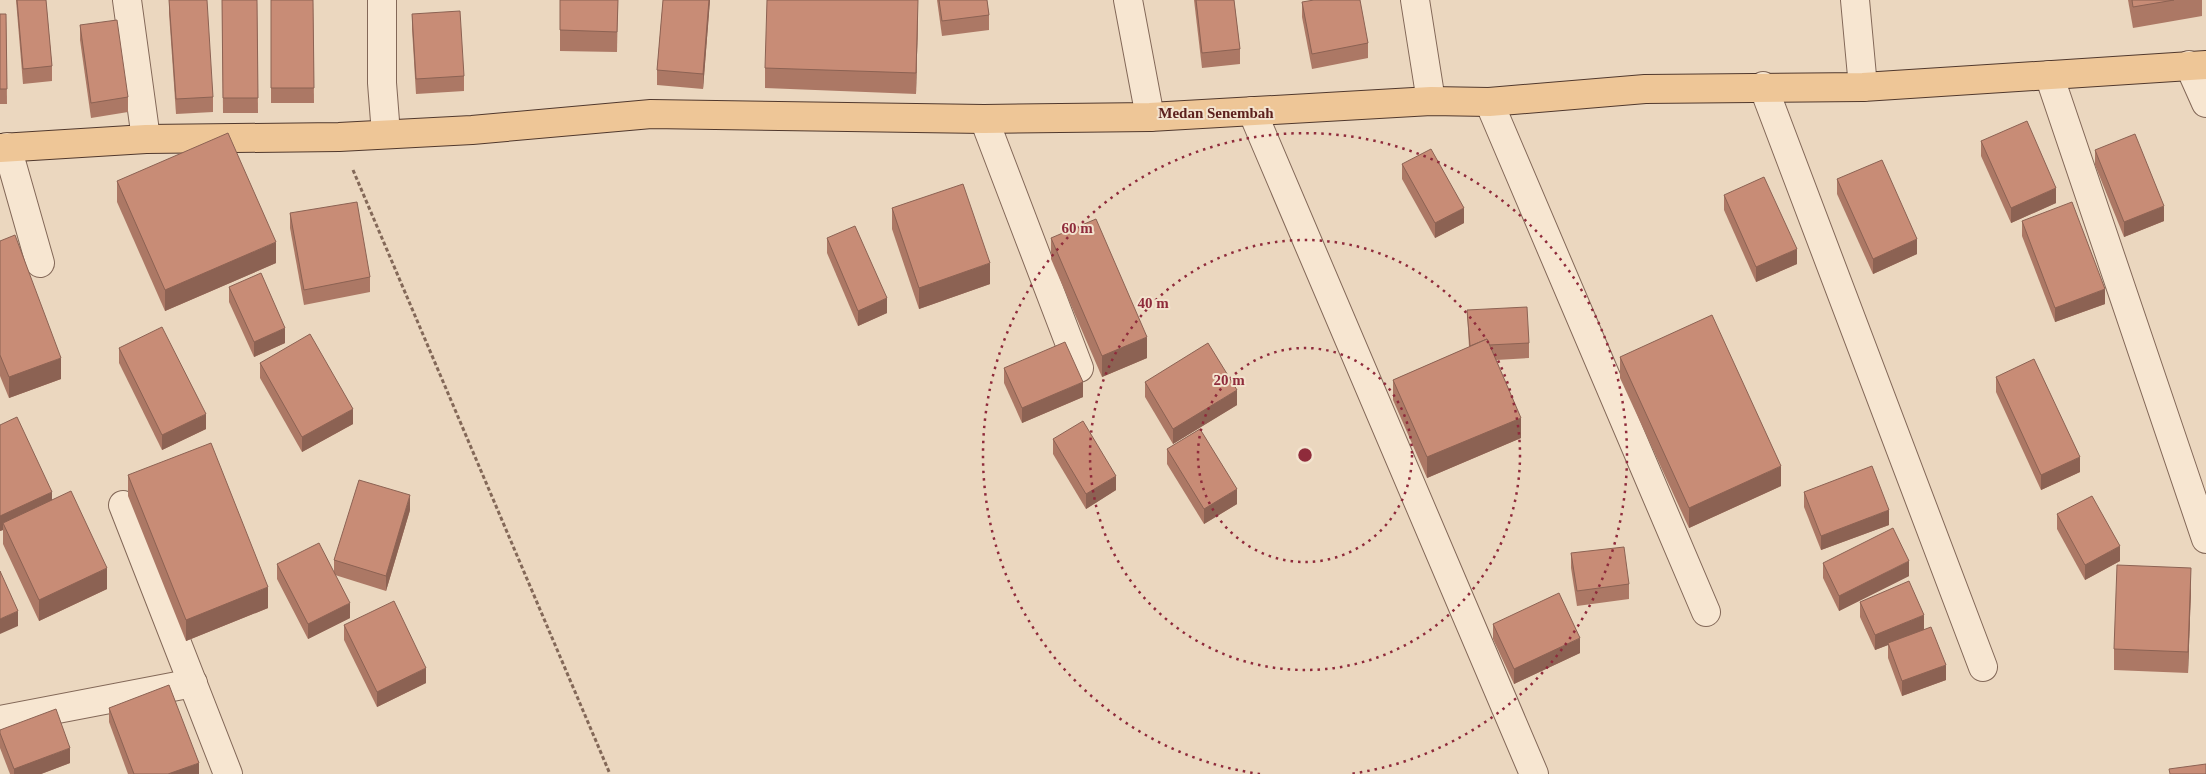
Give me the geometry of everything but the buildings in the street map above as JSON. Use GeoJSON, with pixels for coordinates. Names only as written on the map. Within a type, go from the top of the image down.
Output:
{"type":"FeatureCollection","features":[{"type":"Feature","properties":{"kind":"main road"},"geometry":{"type":"LineString","coordinates":[[4,147],[146,139],[339,137],[472,130],[652,114],[984,119],[1150,117],[1431,102],[1489,102],[1645,89],[1763,86],[1863,87],[2197,65]]}},
{"type":"Feature","properties":{"kind":"street"},"geometry":{"type":"LineString","coordinates":[[127,0],[146,139]]}},
{"type":"Feature","properties":{"kind":"street"},"geometry":{"type":"LineString","coordinates":[[382,0],[382,83],[386,134]]}},
{"type":"Feature","properties":{"kind":"street"},"geometry":{"type":"LineString","coordinates":[[1128,0],[1150,117]]}},
{"type":"Feature","properties":{"kind":"street"},"geometry":{"type":"LineString","coordinates":[[1415,0],[1431,102]]}},
{"type":"Feature","properties":{"kind":"street"},"geometry":{"type":"LineString","coordinates":[[1855,0],[1863,87]]}},
{"type":"Feature","properties":{"kind":"street"},"geometry":{"type":"LineString","coordinates":[[2197,65],[2206,103]]}},
{"type":"Feature","properties":{"kind":"street"},"geometry":{"type":"LineString","coordinates":[[2049,75],[2206,539]]}},
{"type":"Feature","properties":{"kind":"street"},"geometry":{"type":"LineString","coordinates":[[1763,86],[1983,666]]}},
{"type":"Feature","properties":{"kind":"street"},"geometry":{"type":"LineString","coordinates":[[1489,102],[1706,612]]}},
{"type":"Feature","properties":{"kind":"street"},"geometry":{"type":"LineString","coordinates":[[1252,111],[1534,774]]}},
{"type":"Feature","properties":{"kind":"street"},"geometry":{"type":"LineString","coordinates":[[984,119],[1079,368]]}},
{"type":"Feature","properties":{"kind":"street"},"geometry":{"type":"LineString","coordinates":[[4,147],[40,263]]}},
{"type":"Feature","properties":{"kind":"street"},"geometry":{"type":"LineString","coordinates":[[123,505],[228,774]]}},
{"type":"Feature","properties":{"kind":"street"},"geometry":{"type":"LineString","coordinates":[[0,720],[193,683]]}},
{"type":"Feature","properties":{"kind":"path"},"geometry":{"type":"LineString","coordinates":[[339,137],[610,774]]}},
{"type":"Feature","properties":{"kind":"district","name":"Medan Senembah"},"geometry":{"type":"Point","coordinates":[1216,113]}}]}
